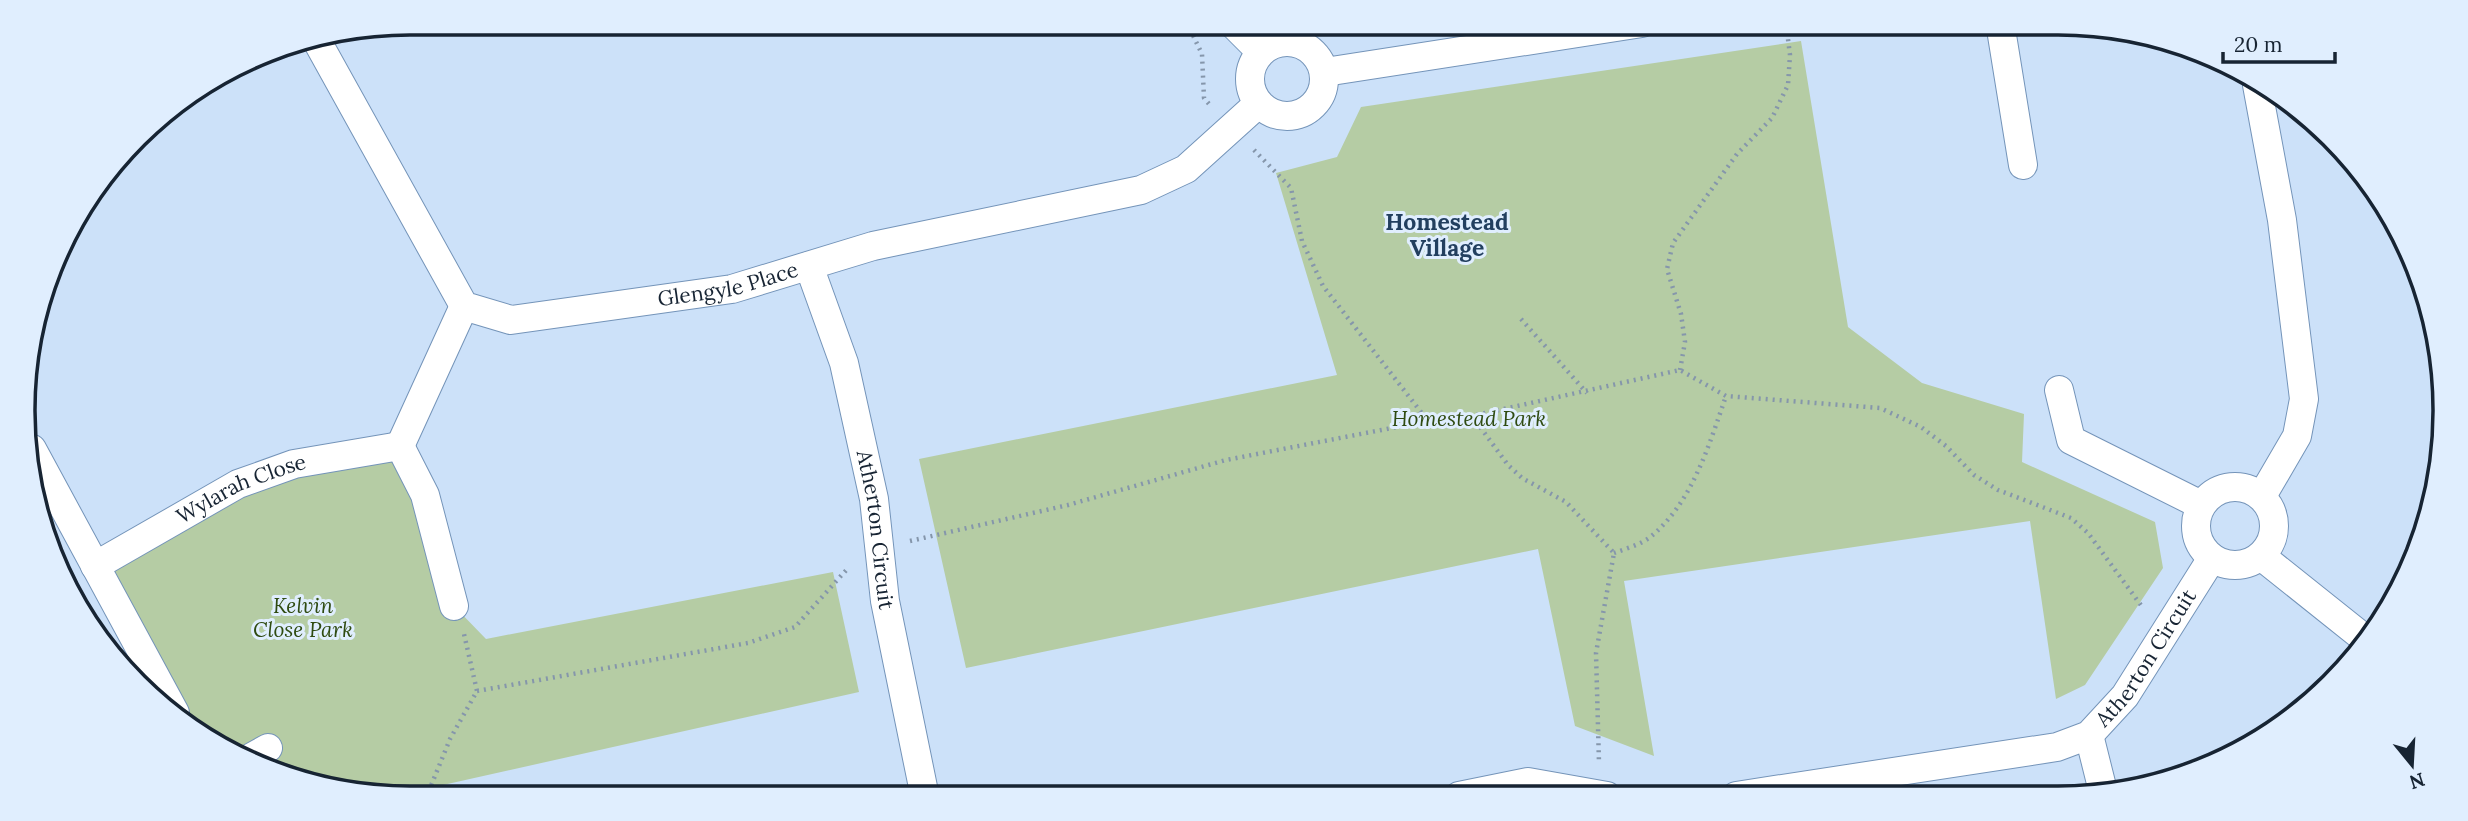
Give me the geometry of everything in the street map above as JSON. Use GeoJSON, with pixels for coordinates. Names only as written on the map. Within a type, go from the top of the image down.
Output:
{"type":"FeatureCollection","features":[{"type":"Feature","properties":{"kind":"street"},"geometry":{"type":"LineString","coordinates":[[1244,35],[1260,51]]}},
{"type":"Feature","properties":{"kind":"street"},"geometry":{"type":"LineString","coordinates":[[1325,72],[1564,35]]}},
{"type":"Feature","properties":{"kind":"street"},"geometry":{"type":"LineString","coordinates":[[2002,35],[2023,165]]}},
{"type":"Feature","properties":{"kind":"street"},"geometry":{"type":"LineString","coordinates":[[1282,41],[1307,46],[1325,72],[1320,99],[1301,115],[1275,115],[1258,104],[1248,78],[1260,51],[1282,41]]}},
{"type":"Feature","properties":{"kind":"street"},"geometry":{"type":"LineString","coordinates":[[320,46],[464,306],[400,446],[425,495],[454,606]]}},
{"type":"Feature","properties":{"kind":"street"},"geometry":{"type":"LineString","coordinates":[[2258,93],[2281,220],[2304,399],[2297,436],[2262,496]]}},
{"type":"Feature","properties":{"kind":"street","name":"Glengyle Place"},"geometry":{"type":"LineString","coordinates":[[464,306],[511,320],[732,289],[873,246],[1142,190],[1186,169],[1258,104]]}},
{"type":"Feature","properties":{"kind":"street","name":"Atherton Circuit"},"geometry":{"type":"LineString","coordinates":[[809,266],[844,363],[874,499],[885,601],[923,786]]}},
{"type":"Feature","properties":{"kind":"street"},"geometry":{"type":"LineString","coordinates":[[2059,390],[2071,440],[2201,505]]}},
{"type":"Feature","properties":{"kind":"street","name":"Wylarah Close"},"geometry":{"type":"LineString","coordinates":[[95,566],[238,484],[294,464],[400,446]]}},
{"type":"Feature","properties":{"kind":"street"},"geometry":{"type":"LineString","coordinates":[[38,460],[165,695]]}},
{"type":"Feature","properties":{"kind":"street"},"geometry":{"type":"LineString","coordinates":[[2229,486],[2243,486],[2262,496],[2270,507],[2275,526],[2273,540],[2261,556],[2249,563],[2235,565],[2212,558],[2202,548],[2196,534],[2196,520],[2201,505],[2210,495],[2229,486]]}},
{"type":"Feature","properties":{"kind":"street"},"geometry":{"type":"LineString","coordinates":[[2261,556],[2359,634]]}},
{"type":"Feature","properties":{"kind":"street","name":"Atherton Circuit"},"geometry":{"type":"LineString","coordinates":[[1802,786],[2057,747],[2089,735],[2124,696],[2212,558]]}},
{"type":"Feature","properties":{"kind":"street"},"geometry":{"type":"LineString","coordinates":[[2089,735],[2101,783]]}},
{"type":"Feature","properties":{"kind":"street"},"geometry":{"type":"LineString","coordinates":[[1509,786],[1528,782],[1552,786]]}},
{"type":"Feature","properties":{"kind":"path"},"geometry":{"type":"LineString","coordinates":[[1193,35],[1202,54],[1205,98],[1228,131],[1264,157],[1291,188],[1302,241],[1323,286],[1429,421]]}},
{"type":"Feature","properties":{"kind":"path"},"geometry":{"type":"LineString","coordinates":[[1680,370],[1685,342],[1681,314],[1667,269],[1673,243],[1737,154],[1772,118],[1788,85],[1790,55],[1788,35]]}},
{"type":"Feature","properties":{"kind":"path"},"geometry":{"type":"LineString","coordinates":[[1521,319],[1587,393]]}},
{"type":"Feature","properties":{"kind":"path"},"geometry":{"type":"LineString","coordinates":[[477,691],[748,643],[795,627],[854,562],[879,548],[1068,505],[1226,460],[1429,421],[1472,416],[1587,393],[1680,370],[1726,396],[1880,408],[1921,427],[1946,446],[1974,475],[1998,490],[2071,518],[2088,533],[2134,598],[2150,615],[2170,626]]}},
{"type":"Feature","properties":{"kind":"path"},"geometry":{"type":"LineString","coordinates":[[1614,553],[1647,540],[1665,523],[1702,467],[1726,396]]}},
{"type":"Feature","properties":{"kind":"path"},"geometry":{"type":"LineString","coordinates":[[1472,416],[1508,465],[1522,478],[1566,502],[1614,553]]}},
{"type":"Feature","properties":{"kind":"path"},"geometry":{"type":"LineString","coordinates":[[1604,786],[1598,752],[1596,653],[1614,553]]}},
{"type":"Feature","properties":{"kind":"path"},"geometry":{"type":"LineString","coordinates":[[431,786],[450,739],[477,691],[470,650],[454,606]]}},
{"type":"Feature","properties":{"kind":"green space","name":"Homestead Park"},"geometry":{"type":"Polygon","coordinates":[[[1801,41],[1848,327],[1922,383],[2024,414],[2022,462],[2155,522],[2163,568],[2085,685],[2056,699],[2030,521],[1624,581],[1654,756],[1575,726],[1538,549],[966,668],[919,459],[1337,375],[1276,173],[1337,157],[1361,107],[1801,41]]]}},
{"type":"Feature","properties":{"kind":"green space","name":"Kelvin Close Park"},"geometry":{"type":"Polygon","coordinates":[[[400,446],[454,606],[486,639],[833,572],[859,692],[443,786],[361,783],[290,766],[223,736],[165,695],[95,566],[238,484],[400,446]]]}},
{"type":"Feature","properties":{"kind":"district","name":"Homestead Village"},"geometry":{"type":"Point","coordinates":[1447,235]}}]}
